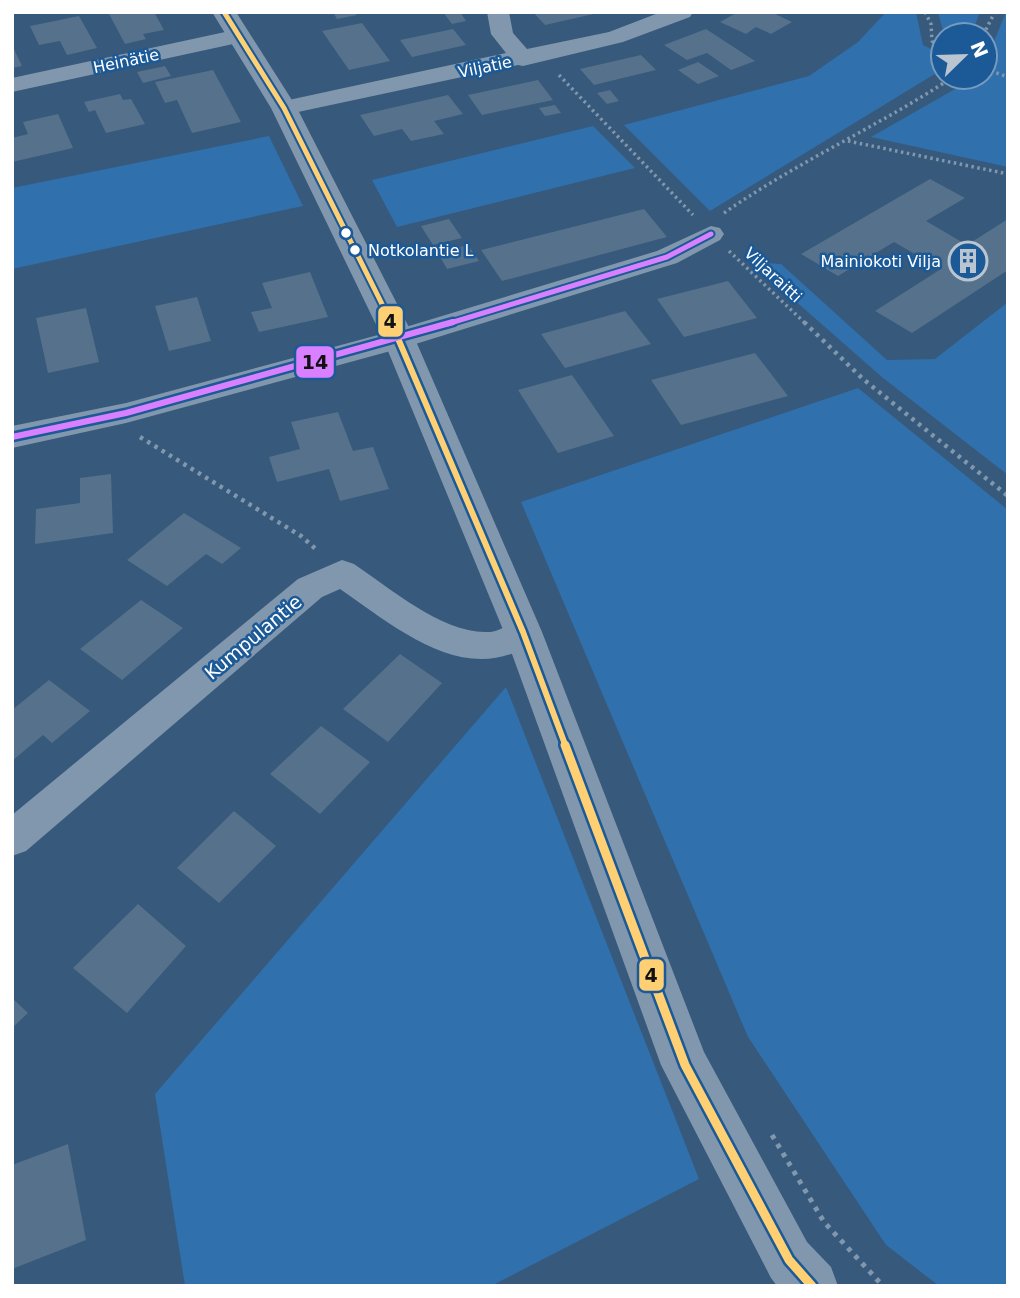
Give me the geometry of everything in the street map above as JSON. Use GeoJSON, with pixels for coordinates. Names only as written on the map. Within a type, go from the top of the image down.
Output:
{"type":"FeatureCollection","features":[{"type":"Feature","properties":{"kind":"street"},"geometry":{"type":"LineString","coordinates":[[498,12],[502,34],[531,57]]}},
{"type":"Feature","properties":{"kind":"street","name":"Viljatie"},"geometry":{"type":"LineString","coordinates":[[284,108],[615,37],[682,12]]}},
{"type":"Feature","properties":{"kind":"street"},"geometry":{"type":"LineString","coordinates":[[231,24],[284,108],[399,339],[523,632],[685,1065],[789,1259],[812,1286]]}},
{"type":"Feature","properties":{"kind":"street","name":"Heinätie"},"geometry":{"type":"LineString","coordinates":[[12,85],[231,24]]}},
{"type":"Feature","properties":{"kind":"street"},"geometry":{"type":"LineString","coordinates":[[12,437],[119,414],[399,339],[667,257],[711,234]]}},
{"type":"Feature","properties":{"kind":"street"},"geometry":{"type":"LineString","coordinates":[[342,573],[409,617],[456,643],[490,646],[523,632]]}},
{"type":"Feature","properties":{"kind":"street","name":"Kumpulantie"},"geometry":{"type":"LineString","coordinates":[[12,839],[310,588],[342,573]]}},
{"type":"Feature","properties":{"kind":"path","name":"Viljaraitti"},"geometry":{"type":"LineString","coordinates":[[531,57],[863,379],[1008,496]]}},
{"type":"Feature","properties":{"kind":"path"},"geometry":{"type":"LineString","coordinates":[[711,234],[719,218],[742,200],[933,91]]}},
{"type":"Feature","properties":{"kind":"path"},"geometry":{"type":"LineString","coordinates":[[847,141],[1008,174]]}},
{"type":"Feature","properties":{"kind":"path"},"geometry":{"type":"LineString","coordinates":[[119,414],[122,426],[301,536],[342,573]]}},
{"type":"Feature","properties":{"kind":"shaded area"},"geometry":{"type":"Polygon","coordinates":[[[886,12],[916,12],[923,45],[929,48],[929,78],[710,211],[624,125],[809,76],[858,42],[886,12]]]}},
{"type":"Feature","properties":{"kind":"shaded area"},"geometry":{"type":"Polygon","coordinates":[[[938,12],[980,12],[976,21],[940,21],[938,12]]]}},
{"type":"Feature","properties":{"kind":"shaded area"},"geometry":{"type":"Polygon","coordinates":[[[1006,12],[1008,167],[871,137],[952,91],[999,91],[999,29],[1006,12]]]}},
{"type":"Feature","properties":{"kind":"shaded area"},"geometry":{"type":"Polygon","coordinates":[[[593,126],[635,168],[397,227],[372,180],[593,126]]]}},
{"type":"Feature","properties":{"kind":"shaded area"},"geometry":{"type":"Polygon","coordinates":[[[269,136],[303,206],[12,269],[12,188],[269,136]]]}},
{"type":"Feature","properties":{"kind":"shaded area"},"geometry":{"type":"Polygon","coordinates":[[[751,262],[781,264],[887,360],[935,359],[1008,302],[1008,475],[883,378],[751,262]]]}},
{"type":"Feature","properties":{"kind":"shaded area"},"geometry":{"type":"Polygon","coordinates":[[[858,388],[1008,510],[1008,1286],[939,1286],[886,1245],[748,1037],[521,502],[858,388]]]}},
{"type":"Feature","properties":{"kind":"shaded area"},"geometry":{"type":"Polygon","coordinates":[[[506,687],[699,1179],[491,1286],[185,1286],[155,1094],[506,687]]]}},
{"type":"Feature","properties":{"kind":"building"},"geometry":{"type":"Polygon","coordinates":[[[108,12],[154,12],[164,30],[143,34],[146,39],[125,44],[108,12]]]}},
{"type":"Feature","properties":{"kind":"building"},"geometry":{"type":"Polygon","coordinates":[[[333,12],[354,12],[357,15],[337,19],[333,12]]]}},
{"type":"Feature","properties":{"kind":"building"},"geometry":{"type":"Polygon","coordinates":[[[443,12],[460,12],[466,21],[452,24],[443,12]]]}},
{"type":"Feature","properties":{"kind":"building"},"geometry":{"type":"Polygon","coordinates":[[[533,12],[598,12],[598,13],[545,25],[533,12]]]}},
{"type":"Feature","properties":{"kind":"building"},"geometry":{"type":"Polygon","coordinates":[[[738,12],[771,12],[792,22],[771,34],[756,27],[746,34],[720,22],[738,12]]]}},
{"type":"Feature","properties":{"kind":"building"},"geometry":{"type":"Polygon","coordinates":[[[79,16],[97,48],[67,55],[60,41],[39,45],[30,26],[79,16]]]}},
{"type":"Feature","properties":{"kind":"building"},"geometry":{"type":"Polygon","coordinates":[[[362,23],[390,61],[349,70],[322,31],[362,23]]]}},
{"type":"Feature","properties":{"kind":"building"},"geometry":{"type":"Polygon","coordinates":[[[453,29],[466,45],[412,57],[400,40],[453,29]]]}},
{"type":"Feature","properties":{"kind":"building"},"geometry":{"type":"Polygon","coordinates":[[[706,29],[755,61],[731,70],[707,53],[687,60],[664,45],[706,29]]]}},
{"type":"Feature","properties":{"kind":"building"},"geometry":{"type":"Polygon","coordinates":[[[12,45],[22,66],[12,68],[12,45]]]}},
{"type":"Feature","properties":{"kind":"building"},"geometry":{"type":"Polygon","coordinates":[[[641,55],[656,70],[594,85],[580,69],[641,55]]]}},
{"type":"Feature","properties":{"kind":"building"},"geometry":{"type":"Polygon","coordinates":[[[698,62],[719,76],[698,84],[678,70],[698,62]]]}},
{"type":"Feature","properties":{"kind":"building"},"geometry":{"type":"Polygon","coordinates":[[[165,66],[171,76],[143,83],[137,72],[165,66]]]}},
{"type":"Feature","properties":{"kind":"building"},"geometry":{"type":"Polygon","coordinates":[[[213,70],[241,122],[192,133],[177,100],[165,103],[155,82],[213,70]]]}},
{"type":"Feature","properties":{"kind":"building"},"geometry":{"type":"Polygon","coordinates":[[[538,80],[553,100],[482,115],[468,95],[538,80]]]}},
{"type":"Feature","properties":{"kind":"building"},"geometry":{"type":"Polygon","coordinates":[[[610,90],[619,101],[607,104],[597,93],[610,90]]]}},
{"type":"Feature","properties":{"kind":"building"},"geometry":{"type":"Polygon","coordinates":[[[120,94],[123,100],[131,99],[145,124],[106,133],[95,110],[89,112],[84,102],[120,94]]]}},
{"type":"Feature","properties":{"kind":"building"},"geometry":{"type":"Polygon","coordinates":[[[448,95],[463,114],[434,121],[444,134],[411,141],[402,129],[374,136],[360,115],[448,95]]]}},
{"type":"Feature","properties":{"kind":"building"},"geometry":{"type":"Polygon","coordinates":[[[555,105],[561,113],[545,116],[539,108],[555,105]]]}},
{"type":"Feature","properties":{"kind":"building"},"geometry":{"type":"Polygon","coordinates":[[[58,114],[73,148],[12,162],[12,138],[28,134],[23,122],[58,114]]]}},
{"type":"Feature","properties":{"kind":"building","name":"Mainiokoti Vilja"},"geometry":{"type":"Polygon","coordinates":[[[930,179],[965,198],[926,221],[967,245],[1008,219],[1008,270],[912,333],[875,311],[941,269],[894,242],[838,276],[801,254],[930,179]]]}},
{"type":"Feature","properties":{"kind":"building"},"geometry":{"type":"Polygon","coordinates":[[[644,209],[667,237],[502,281],[481,250],[644,209]]]}},
{"type":"Feature","properties":{"kind":"building"},"geometry":{"type":"Polygon","coordinates":[[[449,219],[462,238],[433,245],[421,226],[449,219]]]}},
{"type":"Feature","properties":{"kind":"building"},"geometry":{"type":"Polygon","coordinates":[[[468,245],[479,261],[447,269],[438,253],[468,245]]]}},
{"type":"Feature","properties":{"kind":"building"},"geometry":{"type":"Polygon","coordinates":[[[310,272],[328,317],[259,332],[251,312],[272,308],[262,283],[310,272]]]}},
{"type":"Feature","properties":{"kind":"building"},"geometry":{"type":"Polygon","coordinates":[[[728,281],[757,318],[684,337],[657,299],[728,281]]]}},
{"type":"Feature","properties":{"kind":"building"},"geometry":{"type":"Polygon","coordinates":[[[197,297],[211,341],[169,351],[155,306],[197,297]]]}},
{"type":"Feature","properties":{"kind":"building"},"geometry":{"type":"Polygon","coordinates":[[[86,308],[99,362],[48,373],[36,318],[86,308]]]}},
{"type":"Feature","properties":{"kind":"building"},"geometry":{"type":"Polygon","coordinates":[[[625,311],[651,344],[565,368],[541,334],[625,311]]]}},
{"type":"Feature","properties":{"kind":"building"},"geometry":{"type":"Polygon","coordinates":[[[755,353],[788,396],[681,425],[651,380],[755,353]]]}},
{"type":"Feature","properties":{"kind":"building"},"geometry":{"type":"Polygon","coordinates":[[[572,375],[614,436],[558,453],[518,390],[572,375]]]}},
{"type":"Feature","properties":{"kind":"building"},"geometry":{"type":"Polygon","coordinates":[[[338,412],[353,451],[373,447],[389,489],[340,501],[329,469],[277,482],[269,457],[300,449],[291,422],[338,412]]]}},
{"type":"Feature","properties":{"kind":"building"},"geometry":{"type":"Polygon","coordinates":[[[111,474],[113,533],[35,544],[36,509],[80,503],[80,478],[111,474]]]}},
{"type":"Feature","properties":{"kind":"building"},"geometry":{"type":"Polygon","coordinates":[[[184,513],[241,548],[222,564],[206,554],[167,586],[127,560],[184,513]]]}},
{"type":"Feature","properties":{"kind":"building"},"geometry":{"type":"Polygon","coordinates":[[[141,600],[183,628],[122,680],[80,649],[141,600]]]}},
{"type":"Feature","properties":{"kind":"building"},"geometry":{"type":"Polygon","coordinates":[[[400,654],[442,683],[388,742],[343,709],[400,654]]]}},
{"type":"Feature","properties":{"kind":"building"},"geometry":{"type":"Polygon","coordinates":[[[49,680],[90,711],[52,743],[43,735],[12,761],[12,710],[49,680]]]}},
{"type":"Feature","properties":{"kind":"building"},"geometry":{"type":"Polygon","coordinates":[[[321,726],[370,762],[320,814],[270,774],[321,726]]]}},
{"type":"Feature","properties":{"kind":"building"},"geometry":{"type":"Polygon","coordinates":[[[234,811],[276,846],[219,903],[177,868],[234,811]]]}},
{"type":"Feature","properties":{"kind":"building"},"geometry":{"type":"Polygon","coordinates":[[[138,904],[186,946],[127,1013],[73,968],[138,904]]]}},
{"type":"Feature","properties":{"kind":"building"},"geometry":{"type":"Polygon","coordinates":[[[12,998],[28,1013],[12,1028],[12,998]]]}},
{"type":"Feature","properties":{"kind":"building"},"geometry":{"type":"Polygon","coordinates":[[[68,1144],[86,1240],[12,1269],[12,1165],[68,1144]]]}},
{"type":"Feature","properties":{"kind":"transit line","name":"4"},"geometry":{"type":"LineString","coordinates":[[224,12],[284,108],[399,339],[523,632],[685,1065],[789,1260],[812,1286]]}},
{"type":"Feature","properties":{"kind":"transit line","name":"14"},"geometry":{"type":"LineString","coordinates":[[12,437],[126,413],[399,339],[667,257],[711,234]]}},
{"type":"Feature","properties":{"kind":"place","name":"Notkolantie L"},"geometry":{"type":"Point","coordinates":[355,250]}},
{"type":"Feature","properties":{"kind":"place","name":"Mainiokoti Vilja"},"geometry":{"type":"Point","coordinates":[968,261]}}]}
